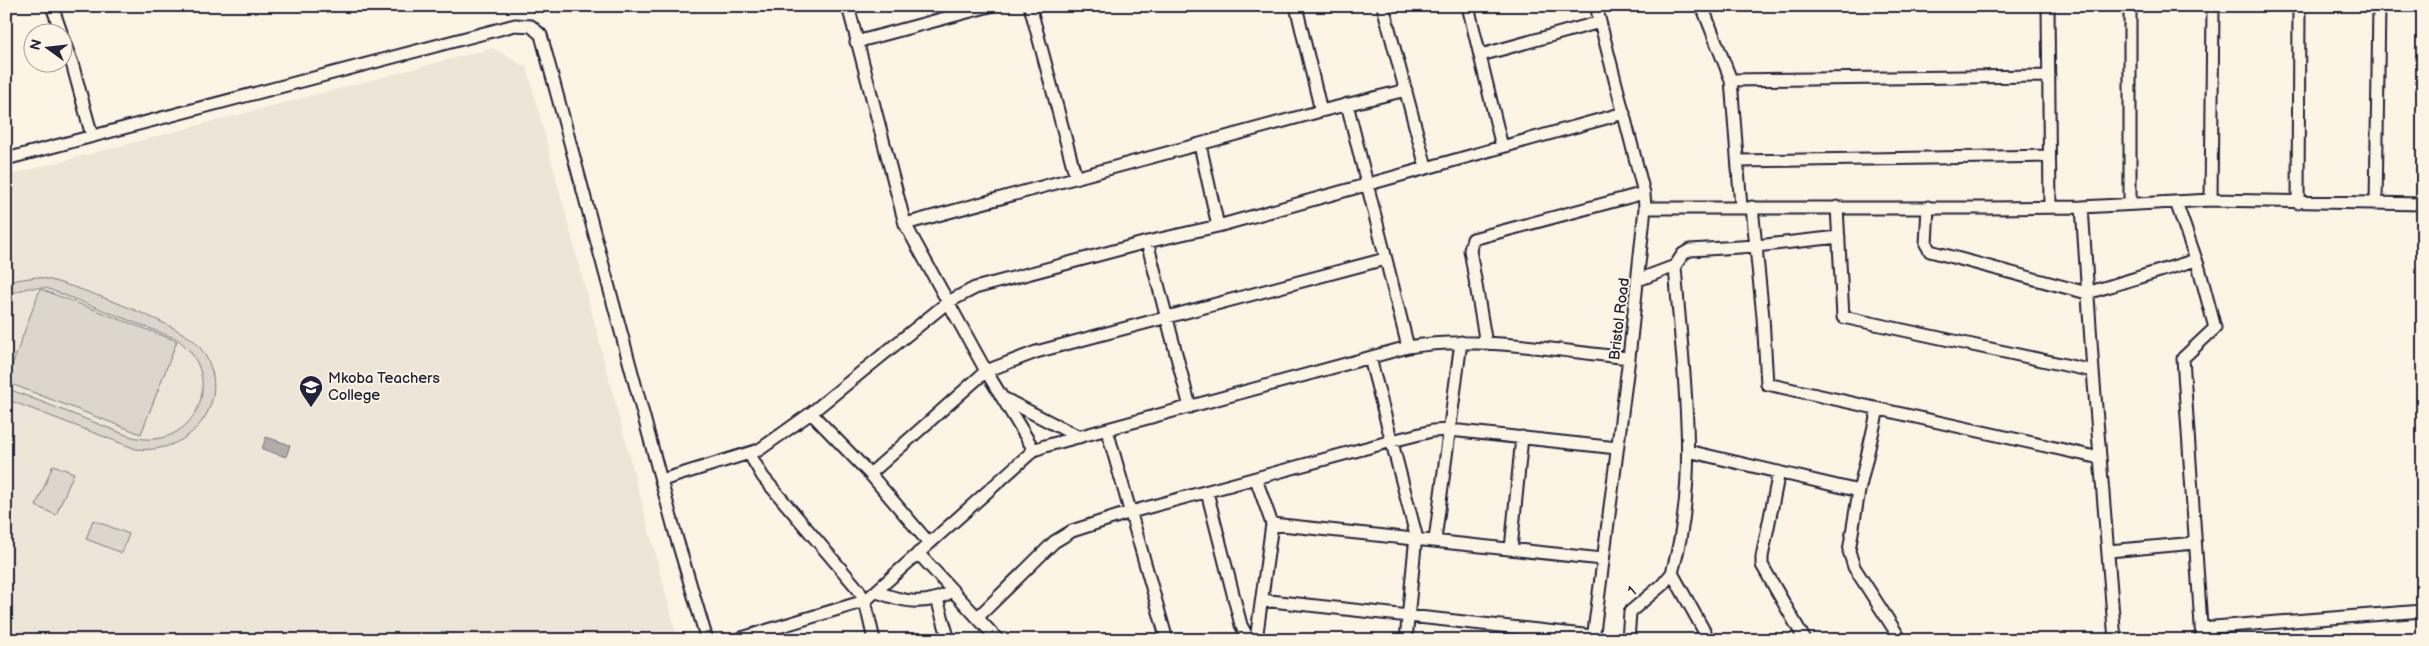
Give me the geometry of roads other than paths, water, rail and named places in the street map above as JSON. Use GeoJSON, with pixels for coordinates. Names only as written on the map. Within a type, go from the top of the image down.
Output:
{"type":"FeatureCollection","features":[{"type":"Feature","properties":{"kind":"street"},"geometry":{"type":"LineString","coordinates":[[52,6],[58,22]]}},
{"type":"Feature","properties":{"kind":"street"},"geometry":{"type":"LineString","coordinates":[[848,6],[856,42],[906,224],[986,371],[1034,450]]}},
{"type":"Feature","properties":{"kind":"street"},"geometry":{"type":"LineString","coordinates":[[856,42],[990,6]]}},
{"type":"Feature","properties":{"kind":"street"},"geometry":{"type":"LineString","coordinates":[[1030,6],[1076,178]]}},
{"type":"Feature","properties":{"kind":"street"},"geometry":{"type":"LineString","coordinates":[[1296,6],[1321,110]]}},
{"type":"Feature","properties":{"kind":"street"},"geometry":{"type":"LineString","coordinates":[[1384,6],[1426,167]]}},
{"type":"Feature","properties":{"kind":"street"},"geometry":{"type":"LineString","coordinates":[[1468,6],[1502,147]]}},
{"type":"Feature","properties":{"kind":"street","name":"Bristol Road"},"geometry":{"type":"LineString","coordinates":[[1593,638],[1629,358],[1645,208],[1644,193],[1596,6]]}},
{"type":"Feature","properties":{"kind":"street"},"geometry":{"type":"LineString","coordinates":[[1702,6],[1731,80],[1738,161],[1746,207],[1756,246],[1763,317],[1766,383],[2100,458]]}},
{"type":"Feature","properties":{"kind":"street"},"geometry":{"type":"LineString","coordinates":[[2048,6],[2050,207]]}},
{"type":"Feature","properties":{"kind":"street"},"geometry":{"type":"LineString","coordinates":[[2130,6],[2130,204]]}},
{"type":"Feature","properties":{"kind":"street"},"geometry":{"type":"LineString","coordinates":[[2211,200],[2213,6]]}},
{"type":"Feature","properties":{"kind":"street"},"geometry":{"type":"LineString","coordinates":[[2298,202],[2299,6]]}},
{"type":"Feature","properties":{"kind":"street"},"geometry":{"type":"LineString","coordinates":[[2376,204],[2379,6]]}},
{"type":"Feature","properties":{"kind":"street"},"geometry":{"type":"LineString","coordinates":[[1481,55],[1600,22]]}},
{"type":"Feature","properties":{"kind":"street"},"geometry":{"type":"LineString","coordinates":[[6,159],[515,25],[531,26],[541,35],[707,640]]}},
{"type":"Feature","properties":{"kind":"street"},"geometry":{"type":"LineString","coordinates":[[72,63],[92,136]]}},
{"type":"Feature","properties":{"kind":"street"},"geometry":{"type":"LineString","coordinates":[[1731,80],[2049,76]]}},
{"type":"Feature","properties":{"kind":"street"},"geometry":{"type":"LineString","coordinates":[[906,224],[1200,146],[1321,110],[1406,90]]}},
{"type":"Feature","properties":{"kind":"street"},"geometry":{"type":"LineString","coordinates":[[1347,104],[1408,347]]}},
{"type":"Feature","properties":{"kind":"street"},"geometry":{"type":"LineString","coordinates":[[662,480],[759,450],[811,414],[948,302],[969,290],[989,283],[1147,242],[1218,226],[1624,113]]}},
{"type":"Feature","properties":{"kind":"street"},"geometry":{"type":"LineString","coordinates":[[1200,146],[1218,226]]}},
{"type":"Feature","properties":{"kind":"street"},"geometry":{"type":"LineString","coordinates":[[1738,161],[2049,156]]}},
{"type":"Feature","properties":{"kind":"street"},"geometry":{"type":"LineString","coordinates":[[1486,344],[1470,250],[1473,239],[1644,193]]}},
{"type":"Feature","properties":{"kind":"street"},"geometry":{"type":"LineString","coordinates":[[1645,208],[2082,207],[2211,200],[2423,204]]}},
{"type":"Feature","properties":{"kind":"street"},"geometry":{"type":"LineString","coordinates":[[2176,202],[2196,260],[2215,328],[2183,358],[2201,634],[2423,611]]}},
{"type":"Feature","properties":{"kind":"street"},"geometry":{"type":"LineString","coordinates":[[1837,207],[1843,317],[2093,371]]}},
{"type":"Feature","properties":{"kind":"street"},"geometry":{"type":"LineString","coordinates":[[1928,207],[1926,244],[1930,250],[2087,293],[2196,260]]}},
{"type":"Feature","properties":{"kind":"street"},"geometry":{"type":"LineString","coordinates":[[2082,207],[2087,293],[2115,640]]}},
{"type":"Feature","properties":{"kind":"street"},"geometry":{"type":"LineString","coordinates":[[1638,280],[1676,266],[1684,254],[1690,250],[1756,246],[1839,237]]}},
{"type":"Feature","properties":{"kind":"street"},"geometry":{"type":"LineString","coordinates":[[1147,242],[1190,408]]}},
{"type":"Feature","properties":{"kind":"street"},"geometry":{"type":"LineString","coordinates":[[870,474],[986,371],[1036,352],[1385,259]]}},
{"type":"Feature","properties":{"kind":"street"},"geometry":{"type":"LineString","coordinates":[[1676,266],[1688,451],[1687,502],[1672,574],[1709,640]]}},
{"type":"Feature","properties":{"kind":"street"},"geometry":{"type":"LineString","coordinates":[[735,640],[865,601],[1034,450],[1408,347],[1438,342],[1486,344],[1629,358]]}},
{"type":"Feature","properties":{"kind":"street"},"geometry":{"type":"LineString","coordinates":[[1434,540],[1461,342]]}},
{"type":"Feature","properties":{"kind":"street"},"geometry":{"type":"LineString","coordinates":[[1370,358],[1417,539],[1406,640]]}},
{"type":"Feature","properties":{"kind":"street"},"geometry":{"type":"LineString","coordinates":[[1002,397],[1080,437]]}},
{"type":"Feature","properties":{"kind":"street"},"geometry":{"type":"LineString","coordinates":[[1878,409],[1859,491],[1849,555],[1854,567],[1901,640]]}},
{"type":"Feature","properties":{"kind":"street"},"geometry":{"type":"LineString","coordinates":[[811,414],[870,474],[930,542]]}},
{"type":"Feature","properties":{"kind":"street"},"geometry":{"type":"LineString","coordinates":[[1106,430],[1167,640]]}},
{"type":"Feature","properties":{"kind":"street"},"geometry":{"type":"LineString","coordinates":[[978,617],[1061,537],[1072,531],[1131,512],[1392,441],[1450,430],[1617,448]]}},
{"type":"Feature","properties":{"kind":"street"},"geometry":{"type":"LineString","coordinates":[[1511,549],[1522,437]]}},
{"type":"Feature","properties":{"kind":"street"},"geometry":{"type":"LineString","coordinates":[[1688,451],[1859,491]]}},
{"type":"Feature","properties":{"kind":"street"},"geometry":{"type":"LineString","coordinates":[[750,454],[763,477],[854,585],[865,601],[874,640]]}},
{"type":"Feature","properties":{"kind":"street"},"geometry":{"type":"LineString","coordinates":[[1779,472],[1762,565],[1805,640]]}},
{"type":"Feature","properties":{"kind":"street"},"geometry":{"type":"LineString","coordinates":[[1256,479],[1272,524],[1256,640]]}},
{"type":"Feature","properties":{"kind":"street"},"geometry":{"type":"LineString","coordinates":[[1207,492],[1241,625],[1249,640]]}},
{"type":"Feature","properties":{"kind":"street"},"geometry":{"type":"LineString","coordinates":[[1272,524],[1602,559]]}},
{"type":"Feature","properties":{"kind":"street"},"geometry":{"type":"LineString","coordinates":[[2109,552],[2195,543]]}},
{"type":"Feature","properties":{"kind":"street"},"geometry":{"type":"LineString","coordinates":[[918,554],[998,640]]}},
{"type":"Feature","properties":{"kind":"street","name":"1"},"geometry":{"type":"LineString","coordinates":[[1628,640],[1630,612],[1672,574]]}},
{"type":"Feature","properties":{"kind":"street"},"geometry":{"type":"LineString","coordinates":[[877,592],[907,602],[937,599],[953,591]]}},
{"type":"Feature","properties":{"kind":"street"},"geometry":{"type":"LineString","coordinates":[[937,599],[949,640]]}},
{"type":"Feature","properties":{"kind":"street"},"geometry":{"type":"LineString","coordinates":[[1262,600],[1593,638]]}},
{"type":"Feature","properties":{"kind":"place","name":"Mkoba Teachers College"},"geometry":{"type":"Point","coordinates":[311,408]}}]}
